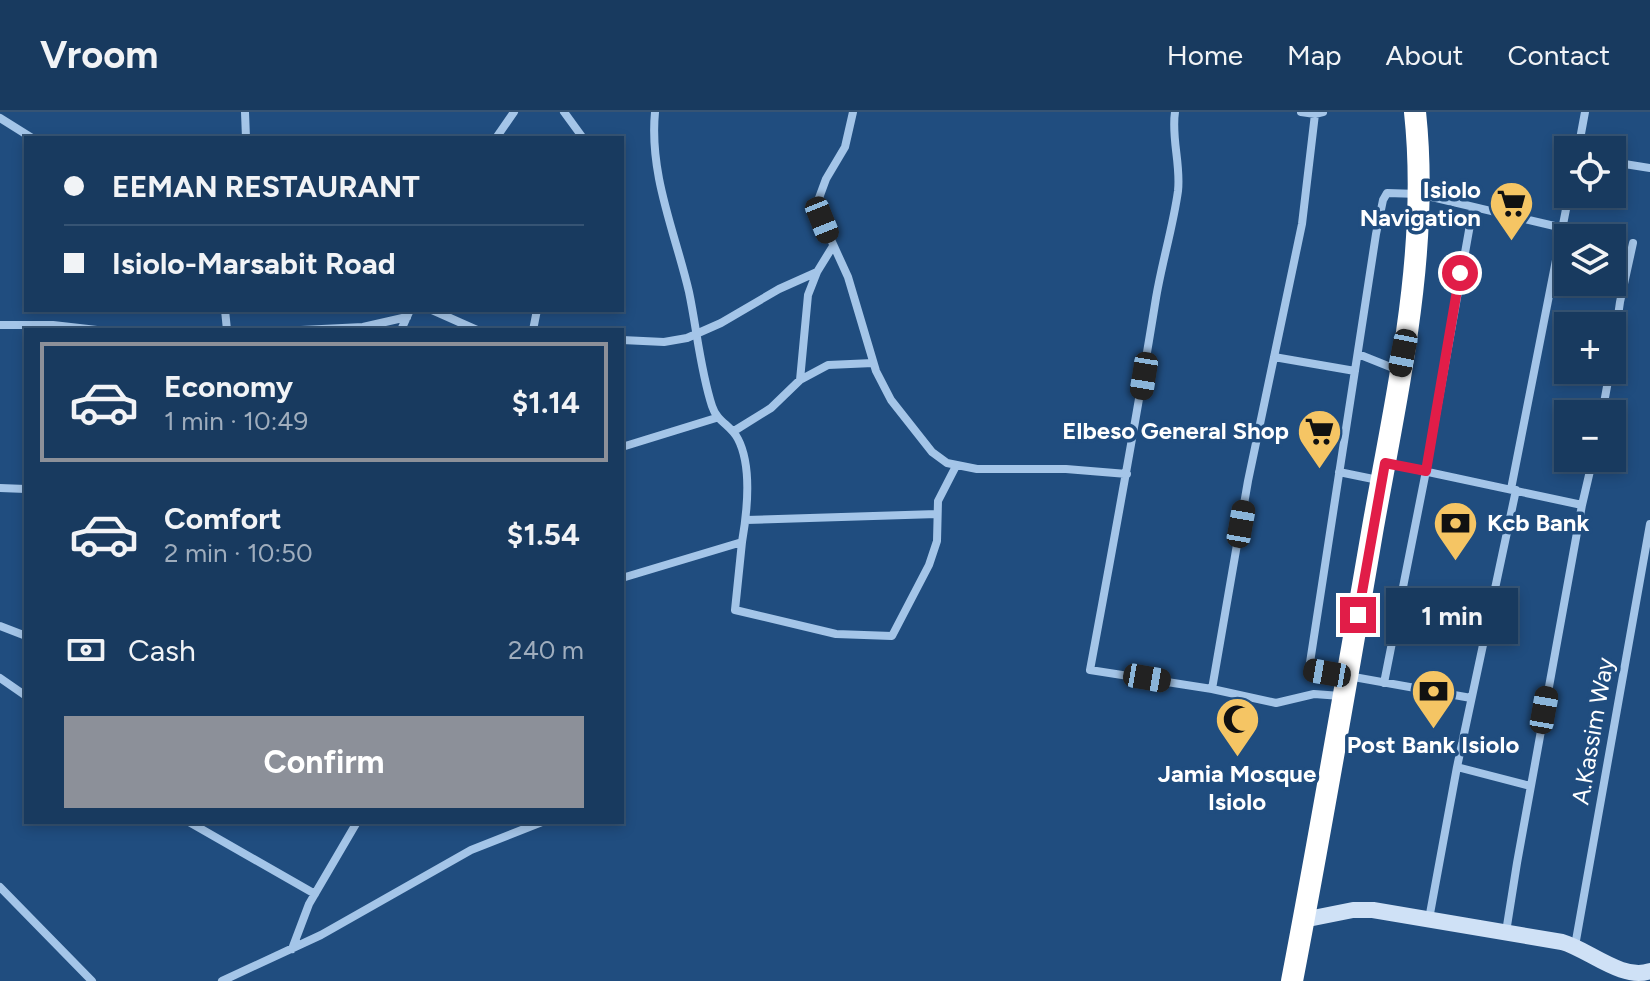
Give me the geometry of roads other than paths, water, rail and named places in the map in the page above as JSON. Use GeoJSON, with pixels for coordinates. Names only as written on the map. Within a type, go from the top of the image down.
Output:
{"type":"FeatureCollection","features":[{"type":"Feature","properties":{"kind":"highway"},"geometry":{"type":"LineString","coordinates":[[1292,981],[1399,371],[1412,280],[1419,194],[1416,122]]}},
{"type":"Feature","properties":{"kind":"street"},"geometry":{"type":"LineString","coordinates":[[245,112],[246,136]]}},
{"type":"Feature","properties":{"kind":"street"},"geometry":{"type":"LineString","coordinates":[[497,136],[514,112]]}},
{"type":"Feature","properties":{"kind":"street"},"geometry":{"type":"LineString","coordinates":[[564,112],[582,136]]}},
{"type":"Feature","properties":{"kind":"street"},"geometry":{"type":"LineString","coordinates":[[655,112],[656,172],[689,294],[695,333],[716,418],[734,431],[741,444],[748,506],[735,610],[836,634],[892,636],[929,565],[937,541],[938,501],[956,466]]}},
{"type":"Feature","properties":{"kind":"street"},"geometry":{"type":"LineString","coordinates":[[853,112],[845,147],[819,198],[822,220],[848,277],[873,363],[886,393],[939,460],[956,466],[1127,474]]}},
{"type":"Feature","properties":{"kind":"street"},"geometry":{"type":"LineString","coordinates":[[1175,112],[1178,189],[1090,670],[1212,689],[1276,703],[1344,686],[1384,683],[1471,698]]}},
{"type":"Feature","properties":{"kind":"street"},"geometry":{"type":"LineString","coordinates":[[1212,689],[1248,481],[1302,224],[1319,113],[1301,112]]}},
{"type":"Feature","properties":{"kind":"street"},"geometry":{"type":"LineString","coordinates":[[1581,136],[1585,112]]}},
{"type":"Feature","properties":{"kind":"street"},"geometry":{"type":"LineString","coordinates":[[0,119],[29,136]]}},
{"type":"Feature","properties":{"kind":"street"},"geometry":{"type":"LineString","coordinates":[[1626,164],[1650,168]]}},
{"type":"Feature","properties":{"kind":"street"},"geometry":{"type":"LineString","coordinates":[[1344,686],[1309,669],[1383,200],[1387,193],[1392,192],[1419,194],[1554,226]]}},
{"type":"Feature","properties":{"kind":"street"},"geometry":{"type":"LineString","coordinates":[[1384,683],[1473,208]]}},
{"type":"Feature","properties":{"kind":"street"},"geometry":{"type":"LineString","coordinates":[[1619,312],[1633,243]]}},
{"type":"Feature","properties":{"kind":"street"},"geometry":{"type":"LineString","coordinates":[[800,380],[806,303],[817,272],[833,246]]}},
{"type":"Feature","properties":{"kind":"street"},"geometry":{"type":"LineString","coordinates":[[624,340],[664,342],[695,333],[738,315],[779,289],[817,272]]}},
{"type":"Feature","properties":{"kind":"street"},"geometry":{"type":"LineString","coordinates":[[1429,919],[1554,276]]}},
{"type":"Feature","properties":{"kind":"street"},"geometry":{"type":"LineString","coordinates":[[436,312],[472,328]]}},
{"type":"Feature","properties":{"kind":"street"},"geometry":{"type":"LineString","coordinates":[[342,328],[363,327],[409,314]]}},
{"type":"Feature","properties":{"kind":"street"},"geometry":{"type":"LineString","coordinates":[[0,325],[79,328]]}},
{"type":"Feature","properties":{"kind":"street"},"geometry":{"type":"LineString","coordinates":[[1358,354],[1399,371]]}},
{"type":"Feature","properties":{"kind":"street"},"geometry":{"type":"LineString","coordinates":[[1274,357],[1355,371]]}},
{"type":"Feature","properties":{"kind":"street"},"geometry":{"type":"LineString","coordinates":[[734,431],[771,408],[800,380],[828,365],[873,363]]}},
{"type":"Feature","properties":{"kind":"street"},"geometry":{"type":"LineString","coordinates":[[624,446],[716,418]]}},
{"type":"Feature","properties":{"kind":"street"},"geometry":{"type":"LineString","coordinates":[[1339,472],[1426,471],[1582,505]]}},
{"type":"Feature","properties":{"kind":"street"},"geometry":{"type":"LineString","coordinates":[[1506,933],[1530,786],[1590,472]]}},
{"type":"Feature","properties":{"kind":"street"},"geometry":{"type":"LineString","coordinates":[[0,488],[24,489]]}},
{"type":"Feature","properties":{"kind":"street"},"geometry":{"type":"LineString","coordinates":[[746,520],[937,514]]}},
{"type":"Feature","properties":{"kind":"street","name":"A.Kassim Way"},"geometry":{"type":"LineString","coordinates":[[1575,946],[1650,524]]}},
{"type":"Feature","properties":{"kind":"street"},"geometry":{"type":"LineString","coordinates":[[624,577],[742,542]]}},
{"type":"Feature","properties":{"kind":"street"},"geometry":{"type":"LineString","coordinates":[[0,626],[24,635]]}},
{"type":"Feature","properties":{"kind":"street"},"geometry":{"type":"LineString","coordinates":[[0,678],[24,695]]}},
{"type":"Feature","properties":{"kind":"street"},"geometry":{"type":"LineString","coordinates":[[1457,767],[1530,786]]}},
{"type":"Feature","properties":{"kind":"street"},"geometry":{"type":"LineString","coordinates":[[192,824],[315,894]]}},
{"type":"Feature","properties":{"kind":"street"},"geometry":{"type":"LineString","coordinates":[[292,949],[315,894],[356,824]]}},
{"type":"Feature","properties":{"kind":"street"},"geometry":{"type":"LineString","coordinates":[[222,981],[382,903],[471,850],[537,824]]}},
{"type":"Feature","properties":{"kind":"street"},"geometry":{"type":"LineString","coordinates":[[0,887],[92,981]]}},
{"type":"Feature","properties":{"kind":"street"},"geometry":{"type":"LineString","coordinates":[[1303,920],[1360,909],[1429,919],[1575,946],[1624,970],[1643,974],[1650,971]]}},
{"type":"Feature","properties":{"kind":"place","name":"Isiolo Navigation"},"geometry":{"type":"Point","coordinates":[1512,243]}},
{"type":"Feature","properties":{"kind":"place","name":"Elbeso General Shop"},"geometry":{"type":"Point","coordinates":[1320,470]}},
{"type":"Feature","properties":{"kind":"place","name":"Kcb Bank"},"geometry":{"type":"Point","coordinates":[1456,562]}},
{"type":"Feature","properties":{"kind":"place","name":"Post Bank Isiolo"},"geometry":{"type":"Point","coordinates":[1433,730]}},
{"type":"Feature","properties":{"kind":"place","name":"Jamia Mosque Isiolo"},"geometry":{"type":"Point","coordinates":[1237,759]}}]}
